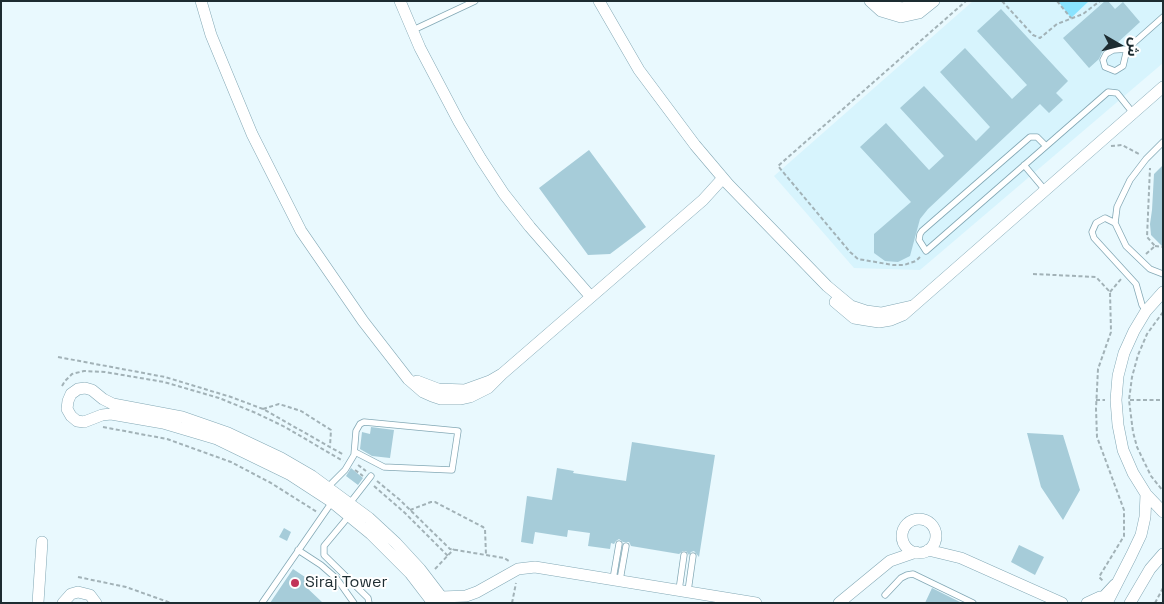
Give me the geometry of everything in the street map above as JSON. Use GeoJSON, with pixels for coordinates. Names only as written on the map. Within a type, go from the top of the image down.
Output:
{"type":"FeatureCollection","features":[{"type":"Feature","properties":{"kind":"street"},"geometry":{"type":"LineString","coordinates":[[200,1],[211,34],[245,118],[301,232],[363,322],[402,371],[425,385],[451,390],[478,387],[502,374],[725,181]]}},
{"type":"Feature","properties":{"kind":"street"},"geometry":{"type":"LineString","coordinates":[[400,1],[411,31],[459,122],[504,194],[530,227],[591,296]]}},
{"type":"Feature","properties":{"kind":"street"},"geometry":{"type":"LineString","coordinates":[[599,1],[622,43],[657,96],[725,181],[827,286],[851,306],[866,311],[881,313],[912,306],[1163,87]]}},
{"type":"Feature","properties":{"kind":"street"},"geometry":{"type":"LineString","coordinates":[[870,1],[881,11],[901,16],[919,13],[934,1]]}},
{"type":"Feature","properties":{"kind":"street"},"geometry":{"type":"LineString","coordinates":[[882,1],[902,8],[918,5],[926,1]]}},
{"type":"Feature","properties":{"kind":"street"},"geometry":{"type":"LineString","coordinates":[[1163,292],[1146,311],[1124,353],[1118,376],[1116,400],[1123,450],[1133,473],[1146,494],[1163,512]]}},
{"type":"Feature","properties":{"kind":"street"},"geometry":{"type":"LineString","coordinates":[[85,388],[92,390],[113,404],[157,411],[204,424],[281,458],[350,503],[396,543],[427,578],[435,600],[391,553],[349,516],[332,502],[288,474],[217,439],[163,423],[110,414],[84,422],[77,421],[71,416],[68,409],[68,401],[71,394],[78,389],[85,388]]}},
{"type":"Feature","properties":{"kind":"street"},"geometry":{"type":"LineString","coordinates":[[1087,603],[1101,601],[1122,575],[1141,535],[1145,516],[1146,494]]}},
{"type":"Feature","properties":{"kind":"street"},"geometry":{"type":"LineString","coordinates":[[890,562],[904,529],[911,521],[921,519],[930,523],[961,558]]}},
{"type":"Feature","properties":{"kind":"street"},"geometry":{"type":"LineString","coordinates":[[839,603],[890,562],[922,551],[935,542],[936,532]]}},
{"type":"Feature","properties":{"kind":"street"},"geometry":{"type":"LineString","coordinates":[[903,534],[903,539],[908,548],[961,558],[1062,603]]}},
{"type":"Feature","properties":{"kind":"street"},"geometry":{"type":"LineString","coordinates":[[38,603],[42,542]]}},
{"type":"Feature","properties":{"kind":"street"},"geometry":{"type":"LineString","coordinates":[[1130,603],[1150,569],[1163,554]]}},
{"type":"Feature","properties":{"kind":"street"},"geometry":{"type":"LineString","coordinates":[[435,600],[460,597],[477,592],[518,568],[534,566],[756,603]]}},
{"type":"Feature","properties":{"kind":"street"},"geometry":{"type":"LineString","coordinates":[[63,603],[71,594],[84,592],[96,603]]}},
{"type":"Feature","properties":{"kind":"street"},"geometry":{"type":"LineString","coordinates":[[470,603],[477,592]]}},
{"type":"Feature","properties":{"kind":"lane"},"geometry":{"type":"LineString","coordinates":[[411,31],[474,1]]}},
{"type":"Feature","properties":{"kind":"lane"},"geometry":{"type":"LineString","coordinates":[[1127,49],[1124,66],[1115,71],[1106,67],[1103,60],[1106,54],[1113,50],[1127,49],[1163,17]]}},
{"type":"Feature","properties":{"kind":"lane"},"geometry":{"type":"LineString","coordinates":[[1046,146],[1037,137],[1030,137],[922,231],[919,240],[926,251],[1108,92],[1116,93],[1133,113]]}},
{"type":"Feature","properties":{"kind":"lane"},"geometry":{"type":"LineString","coordinates":[[1163,142],[1146,159],[1122,193],[1117,207],[1115,223],[1126,246],[1139,260],[1150,269],[1163,274]]}},
{"type":"Feature","properties":{"kind":"lane"},"geometry":{"type":"LineString","coordinates":[[1024,165],[1045,190]]}},
{"type":"Feature","properties":{"kind":"lane"},"geometry":{"type":"LineString","coordinates":[[1115,223],[1105,218],[1096,222],[1092,232],[1094,238],[1136,284],[1142,305],[1146,311]]}},
{"type":"Feature","properties":{"kind":"lane"},"geometry":{"type":"LineString","coordinates":[[328,487],[345,470],[355,452],[356,431],[360,424],[364,422],[458,431],[452,470],[384,467],[355,452]]}},
{"type":"Feature","properties":{"kind":"lane"},"geometry":{"type":"LineString","coordinates":[[350,503],[371,476]]}},
{"type":"Feature","properties":{"kind":"lane"},"geometry":{"type":"LineString","coordinates":[[262,603],[332,502]]}},
{"type":"Feature","properties":{"kind":"lane"},"geometry":{"type":"LineString","coordinates":[[349,516],[324,546],[324,555],[368,598],[369,603]]}},
{"type":"Feature","properties":{"kind":"lane"},"geometry":{"type":"LineString","coordinates":[[616,580],[618,544]]}},
{"type":"Feature","properties":{"kind":"lane"},"geometry":{"type":"LineString","coordinates":[[616,580],[626,546]]}},
{"type":"Feature","properties":{"kind":"lane"},"geometry":{"type":"LineString","coordinates":[[298,550],[334,575],[354,603]]}},
{"type":"Feature","properties":{"kind":"lane"},"geometry":{"type":"LineString","coordinates":[[683,591],[684,555]]}},
{"type":"Feature","properties":{"kind":"lane"},"geometry":{"type":"LineString","coordinates":[[683,591],[693,556]]}},
{"type":"Feature","properties":{"kind":"lane"},"geometry":{"type":"LineString","coordinates":[[885,594],[901,578],[913,574],[973,603]]}},
{"type":"Feature","properties":{"kind":"lane"},"geometry":{"type":"LineString","coordinates":[[1101,601],[1109,588],[1122,575]]}},
{"type":"Feature","properties":{"kind":"path"},"geometry":{"type":"LineString","coordinates":[[926,251],[916,261],[904,265],[892,265],[858,258],[850,252],[778,166],[966,1]]}},
{"type":"Feature","properties":{"kind":"path"},"geometry":{"type":"LineString","coordinates":[[1002,1],[1036,38],[1044,36],[1057,24],[1083,14],[1100,1]]}},
{"type":"Feature","properties":{"kind":"path"},"geometry":{"type":"LineString","coordinates":[[1057,1],[1071,18]]}},
{"type":"Feature","properties":{"kind":"path"},"geometry":{"type":"LineString","coordinates":[[1098,145],[1102,150],[1122,145],[1136,151],[1150,162],[1147,237],[1154,246],[1163,247]]}},
{"type":"Feature","properties":{"kind":"path"},"geometry":{"type":"LineString","coordinates":[[1139,260],[1154,246]]}},
{"type":"Feature","properties":{"kind":"path"},"geometry":{"type":"LineString","coordinates":[[1110,292],[1127,272]]}},
{"type":"Feature","properties":{"kind":"path"},"geometry":{"type":"LineString","coordinates":[[1033,274],[1096,277],[1110,292],[1111,332],[1098,370],[1096,400],[1097,436],[1124,510],[1124,536],[1099,577],[1109,588]]}},
{"type":"Feature","properties":{"kind":"path"},"geometry":{"type":"LineString","coordinates":[[1163,312],[1147,334],[1138,355],[1132,377],[1130,400],[1133,432],[1137,447],[1151,476],[1163,491]]}},
{"type":"Feature","properties":{"kind":"path"},"geometry":{"type":"LineString","coordinates":[[58,357],[165,377],[224,394],[262,409],[351,459],[410,510],[450,549],[504,558],[518,568],[512,603]]}},
{"type":"Feature","properties":{"kind":"path"},"geometry":{"type":"LineString","coordinates":[[1096,400],[1163,400]]}},
{"type":"Feature","properties":{"kind":"path"},"geometry":{"type":"LineString","coordinates":[[262,409],[279,404],[301,411],[331,430],[330,447]]}},
{"type":"Feature","properties":{"kind":"path"},"geometry":{"type":"LineString","coordinates":[[410,510],[435,502],[483,527],[485,529],[486,555]]}},
{"type":"Feature","properties":{"kind":"path"},"geometry":{"type":"LineString","coordinates":[[427,578],[454,549]]}},
{"type":"Feature","properties":{"kind":"path"},"geometry":{"type":"LineString","coordinates":[[78,577],[126,587],[171,603]]}},
{"type":"Feature","properties":{"kind":"path"},"geometry":{"type":"LineString","coordinates":[[1154,603],[1163,588]]}},
{"type":"Feature","properties":{"kind":"shaded area"},"geometry":{"type":"Polygon","coordinates":[[[973,1],[1163,1],[1163,63],[920,270],[854,268],[774,176],[973,1]]]}},
{"type":"Feature","properties":{"kind":"shaded area"},"geometry":{"type":"Polygon","coordinates":[[[1058,1],[1089,1],[1071,18],[1058,1]]]}},
{"type":"Feature","properties":{"kind":"building"},"geometry":{"type":"Polygon","coordinates":[[[1105,1],[1108,1],[1115,9],[1123,2],[1140,22],[1115,45],[1103,50],[1099,59],[1089,68],[1063,38],[1105,1]]]}},
{"type":"Feature","properties":{"kind":"building"},"geometry":{"type":"Polygon","coordinates":[[[1001,9],[1068,81],[1056,93],[1063,100],[1049,113],[1040,104],[928,209],[920,219],[910,256],[898,262],[885,261],[874,253],[874,234],[911,202],[860,147],[886,123],[929,170],[944,156],[900,108],[924,86],[976,141],[990,127],[940,72],[965,48],[1012,99],[1027,85],[977,31],[1001,9]]]}},
{"type":"Feature","properties":{"kind":"building"},"geometry":{"type":"Polygon","coordinates":[[[589,150],[646,227],[610,254],[588,255],[539,188],[589,150]]]}},
{"type":"Feature","properties":{"kind":"building"},"geometry":{"type":"Polygon","coordinates":[[[1163,165],[1163,247],[1151,235],[1150,224],[1154,174],[1163,165]]]}},
{"type":"Feature","properties":{"kind":"building"},"geometry":{"type":"Polygon","coordinates":[[[371,427],[394,430],[390,458],[372,456],[360,449],[362,432],[370,434],[371,427]]]}},
{"type":"Feature","properties":{"kind":"building"},"geometry":{"type":"Polygon","coordinates":[[[1027,433],[1063,435],[1080,490],[1063,520],[1041,487],[1027,433]]]}},
{"type":"Feature","properties":{"kind":"building"},"geometry":{"type":"Polygon","coordinates":[[[632,442],[715,455],[699,557],[694,551],[689,555],[686,551],[679,554],[631,546],[629,542],[623,542],[619,539],[614,544],[611,543],[610,549],[588,546],[590,533],[568,530],[567,537],[535,532],[533,544],[521,542],[527,496],[552,500],[557,468],[574,471],[573,473],[626,481],[632,442]]]}},
{"type":"Feature","properties":{"kind":"building"},"geometry":{"type":"Polygon","coordinates":[[[351,468],[363,478],[358,485],[346,476],[351,468]]]}},
{"type":"Feature","properties":{"kind":"building"},"geometry":{"type":"Polygon","coordinates":[[[284,528],[291,532],[287,541],[279,537],[284,528]]]}},
{"type":"Feature","properties":{"kind":"building"},"geometry":{"type":"Polygon","coordinates":[[[1019,545],[1044,557],[1035,575],[1011,562],[1019,545]]]}},
{"type":"Feature","properties":{"kind":"building","name":"Siraj Tower"},"geometry":{"type":"Polygon","coordinates":[[[293,569],[308,579],[305,586],[323,603],[270,603],[293,569]]]}},
{"type":"Feature","properties":{"kind":"building"},"geometry":{"type":"Polygon","coordinates":[[[932,588],[962,603],[925,603],[932,588]]]}},
{"type":"Feature","properties":{"kind":"place","name":"Siraj Tower"},"geometry":{"type":"Point","coordinates":[295,583]}}]}
